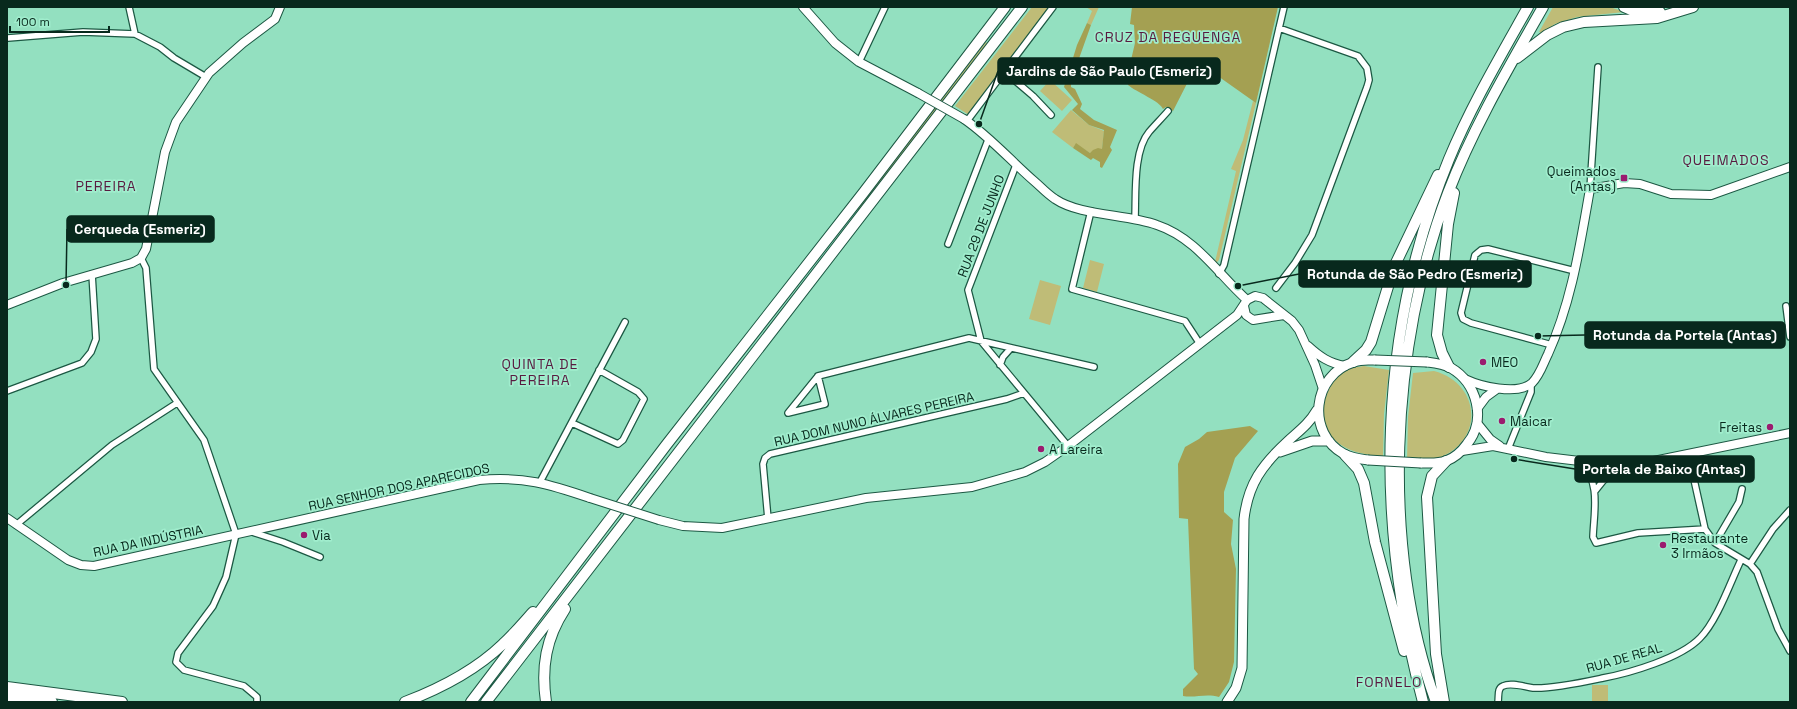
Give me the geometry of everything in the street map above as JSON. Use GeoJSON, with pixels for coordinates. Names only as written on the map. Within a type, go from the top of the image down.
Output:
{"type":"FeatureCollection","features":[{"type":"Feature","properties":{"kind":"highway"},"geometry":{"type":"LineString","coordinates":[[471,702],[667,444],[864,192],[1005,7]]}},
{"type":"Feature","properties":{"kind":"highway"},"geometry":{"type":"LineString","coordinates":[[486,702],[1022,7]]}},
{"type":"Feature","properties":{"kind":"highway"},"geometry":{"type":"LineString","coordinates":[[1350,364],[1362,355],[1371,342],[1394,267],[1420,210],[1461,133],[1478,96],[1528,7]]}},
{"type":"Feature","properties":{"kind":"highway"},"geometry":{"type":"LineString","coordinates":[[1436,702],[1425,667],[1408,590],[1400,520],[1399,449],[1406,362],[1415,307],[1426,260],[1440,215],[1464,157],[1511,64],[1543,7]]}},
{"type":"Feature","properties":{"kind":"highway"},"geometry":{"type":"LineString","coordinates":[[1624,7],[1631,10],[1682,12]]}},
{"type":"Feature","properties":{"kind":"highway"},"geometry":{"type":"LineString","coordinates":[[1511,64],[1529,48],[1563,27],[1584,22],[1658,18],[1682,12],[1693,7]]}},
{"type":"Feature","properties":{"kind":"highway"},"geometry":{"type":"LineString","coordinates":[[1423,702],[1404,623],[1395,562],[1390,501],[1391,415],[1400,335],[1411,280],[1431,211],[1461,133]]}},
{"type":"Feature","properties":{"kind":"highway"},"geometry":{"type":"LineString","coordinates":[[1450,367],[1442,353],[1438,335],[1448,224],[1464,157]]}},
{"type":"Feature","properties":{"kind":"highway"},"geometry":{"type":"LineString","coordinates":[[1345,454],[1358,469],[1364,483],[1375,542],[1396,625],[1409,667],[1423,702]]}},
{"type":"Feature","properties":{"kind":"highway"},"geometry":{"type":"LineString","coordinates":[[1444,702],[1436,654],[1427,497],[1432,476],[1446,461]]}},
{"type":"Feature","properties":{"kind":"highway"},"geometry":{"type":"LineString","coordinates":[[546,702],[544,675],[546,650],[551,634],[572,597],[578,583]]}},
{"type":"Feature","properties":{"kind":"highway"},"geometry":{"type":"LineString","coordinates":[[405,702],[429,693],[481,661],[502,645],[541,604],[547,603]]}},
{"type":"Feature","properties":{"kind":"highway"},"geometry":{"type":"LineString","coordinates":[[7,687],[122,702]]}},
{"type":"Feature","properties":{"kind":"highway"},"geometry":{"type":"LineString","coordinates":[[7,696],[52,702]]}},
{"type":"Feature","properties":{"kind":"main road"},"geometry":{"type":"LineString","coordinates":[[1227,702],[1239,678],[1243,661],[1245,508],[1250,491],[1257,475],[1275,455],[1303,429],[1317,410],[1323,389],[1331,376],[1350,364],[1375,360],[1427,362],[1450,367],[1465,379],[1476,400],[1478,409],[1477,423],[1469,442],[1462,451],[1446,461],[1422,463],[1368,460],[1345,454],[1329,441],[1321,428],[1317,410]]}},
{"type":"Feature","properties":{"kind":"main road"},"geometry":{"type":"LineString","coordinates":[[1275,455],[1307,442],[1329,441]]}},
{"type":"Feature","properties":{"kind":"street"},"geometry":{"type":"LineString","coordinates":[[130,7],[135,34]]}},
{"type":"Feature","properties":{"kind":"street"},"geometry":{"type":"LineString","coordinates":[[7,305],[63,283],[132,263],[141,258],[146,249],[165,152],[176,122],[206,77],[242,43],[275,20],[280,7]]}},
{"type":"Feature","properties":{"kind":"street"},"geometry":{"type":"LineString","coordinates":[[803,7],[835,43],[859,62],[965,120],[1054,199],[1066,205],[1091,211],[1135,218],[1159,225],[1190,242],[1207,258],[1219,274],[1246,303]]}},
{"type":"Feature","properties":{"kind":"street"},"geometry":{"type":"LineString","coordinates":[[859,62],[885,7]]}},
{"type":"Feature","properties":{"kind":"street"},"geometry":{"type":"LineString","coordinates":[[965,120],[1005,72],[1053,7]]}},
{"type":"Feature","properties":{"kind":"street"},"geometry":{"type":"LineString","coordinates":[[1219,274],[1224,265],[1284,7]]}},
{"type":"Feature","properties":{"kind":"street"},"geometry":{"type":"LineString","coordinates":[[1276,288],[1295,263],[1312,235],[1367,87],[1369,74],[1364,61],[1353,53],[1279,28]]}},
{"type":"Feature","properties":{"kind":"street"},"geometry":{"type":"LineString","coordinates":[[8,38],[83,32],[135,34],[160,47],[174,58],[206,77]]}},
{"type":"Feature","properties":{"kind":"street"},"geometry":{"type":"LineString","coordinates":[[1465,379],[1475,384],[1496,389],[1522,388],[1531,384],[1539,374],[1552,345],[1565,309],[1576,271],[1590,189],[1598,67]]}},
{"type":"Feature","properties":{"kind":"street"},"geometry":{"type":"LineString","coordinates":[[1005,72],[1033,96],[1051,115]]}},
{"type":"Feature","properties":{"kind":"street"},"geometry":{"type":"LineString","coordinates":[[1135,218],[1140,154],[1149,132],[1168,111]]}},
{"type":"Feature","properties":{"kind":"street"},"geometry":{"type":"LineString","coordinates":[[948,244],[988,140]]}},
{"type":"Feature","properties":{"kind":"street","name":"RUA 29 DE JUNHO"},"geometry":{"type":"LineString","coordinates":[[980,342],[968,290],[1016,165]]}},
{"type":"Feature","properties":{"kind":"street"},"geometry":{"type":"LineString","coordinates":[[1590,189],[1624,183],[1640,184],[1671,194],[1711,195],[1790,167]]}},
{"type":"Feature","properties":{"kind":"street"},"geometry":{"type":"LineString","coordinates":[[1091,211],[1072,289],[1185,321],[1200,344]]}},
{"type":"Feature","properties":{"kind":"street"},"geometry":{"type":"LineString","coordinates":[[1552,345],[1471,323],[1463,319],[1461,313],[1475,255],[1480,250],[1488,249],[1576,271]]}},
{"type":"Feature","properties":{"kind":"street"},"geometry":{"type":"LineString","coordinates":[[141,258],[146,268],[154,368],[204,440],[236,534],[226,577],[214,606],[178,653],[176,662],[184,670],[244,686],[257,697],[257,702]]}},
{"type":"Feature","properties":{"kind":"street"},"geometry":{"type":"LineString","coordinates":[[7,391],[82,362],[88,356],[96,339],[92,274]]}},
{"type":"Feature","properties":{"kind":"street"},"geometry":{"type":"LineString","coordinates":[[1284,315],[1256,320],[1246,315],[1246,303],[1251,297],[1259,297],[1284,315],[1292,321],[1307,345],[1323,389]]}},
{"type":"Feature","properties":{"kind":"street"},"geometry":{"type":"LineString","coordinates":[[1263,318],[1268,310],[1266,302]]}},
{"type":"Feature","properties":{"kind":"street","name":"RUA SENHOR DOS APARECIDOS"},"geometry":{"type":"LineString","coordinates":[[236,534],[479,480],[516,478],[540,482],[659,520],[684,526],[711,529],[768,519],[866,498],[972,486],[1026,472],[1045,462],[1068,446],[1237,315],[1246,303]]}},
{"type":"Feature","properties":{"kind":"street"},"geometry":{"type":"LineString","coordinates":[[1786,306],[1790,337]]}},
{"type":"Feature","properties":{"kind":"street"},"geometry":{"type":"LineString","coordinates":[[1223,325],[1250,318]]}},
{"type":"Feature","properties":{"kind":"street"},"geometry":{"type":"LineString","coordinates":[[540,482],[625,322]]}},
{"type":"Feature","properties":{"kind":"street"},"geometry":{"type":"LineString","coordinates":[[818,376],[825,404],[788,413],[818,376],[969,338],[980,342],[1094,367]]}},
{"type":"Feature","properties":{"kind":"street"},"geometry":{"type":"LineString","coordinates":[[980,342],[1068,446]]}},
{"type":"Feature","properties":{"kind":"street"},"geometry":{"type":"LineString","coordinates":[[1307,345],[1323,359],[1334,364],[1350,364]]}},
{"type":"Feature","properties":{"kind":"street"},"geometry":{"type":"LineString","coordinates":[[1000,365],[1003,356],[1011,348]]}},
{"type":"Feature","properties":{"kind":"street"},"geometry":{"type":"LineString","coordinates":[[572,423],[618,444],[623,440],[644,399],[638,392],[600,370]]}},
{"type":"Feature","properties":{"kind":"street"},"geometry":{"type":"LineString","coordinates":[[1505,448],[1531,392],[1531,384]]}},
{"type":"Feature","properties":{"kind":"street"},"geometry":{"type":"LineString","coordinates":[[1478,409],[1486,397],[1496,389]]}},
{"type":"Feature","properties":{"kind":"street","name":"RUA DOM NUNO ÁLVARES PEREIRA"},"geometry":{"type":"LineString","coordinates":[[768,519],[762,464],[765,458],[770,454],[1007,399],[1024,393]]}},
{"type":"Feature","properties":{"kind":"street"},"geometry":{"type":"LineString","coordinates":[[16,525],[112,445],[177,403]]}},
{"type":"Feature","properties":{"kind":"street"},"geometry":{"type":"LineString","coordinates":[[1477,423],[1490,438],[1505,448]]}},
{"type":"Feature","properties":{"kind":"street"},"geometry":{"type":"LineString","coordinates":[[1462,451],[1486,446],[1505,448],[1531,455],[1623,466],[1645,464],[1790,433]]}},
{"type":"Feature","properties":{"kind":"street"},"geometry":{"type":"LineString","coordinates":[[1691,466],[1696,461],[1696,453]]}},
{"type":"Feature","properties":{"kind":"street"},"geometry":{"type":"LineString","coordinates":[[1679,457],[1680,461],[1691,466]]}},
{"type":"Feature","properties":{"kind":"street"},"geometry":{"type":"LineString","coordinates":[[1581,462],[1588,469],[1595,491],[1593,538],[1596,543],[1638,533],[1705,529]]}},
{"type":"Feature","properties":{"kind":"street"},"geometry":{"type":"LineString","coordinates":[[1595,491],[1603,480],[1623,466]]}},
{"type":"Feature","properties":{"kind":"street"},"geometry":{"type":"LineString","coordinates":[[1691,466],[1705,529],[1715,543],[1741,560],[1750,564],[1757,572],[1778,629],[1790,651]]}},
{"type":"Feature","properties":{"kind":"street"},"geometry":{"type":"LineString","coordinates":[[1715,543],[1739,502],[1742,489]]}},
{"type":"Feature","properties":{"kind":"street"},"geometry":{"type":"LineString","coordinates":[[1750,564],[1773,529],[1790,510]]}},
{"type":"Feature","properties":{"kind":"street","name":"RUA DA INDÚSTRIA"},"geometry":{"type":"LineString","coordinates":[[7,518],[68,560],[82,565],[105,564],[236,534]]}},
{"type":"Feature","properties":{"kind":"street"},"geometry":{"type":"LineString","coordinates":[[250,531],[320,557]]}},
{"type":"Feature","properties":{"kind":"street","name":"RUA DE REAL"},"geometry":{"type":"LineString","coordinates":[[1498,702],[1499,690],[1502,686],[1508,684],[1534,688],[1604,678],[1665,660],[1691,647],[1701,638],[1710,626],[1741,560]]}},
{"type":"Feature","properties":{"kind":"shaded area"},"geometry":{"type":"Polygon","coordinates":[[[1032,7],[1049,7],[969,115],[955,106],[1032,7]]]}},
{"type":"Feature","properties":{"kind":"shaded area"},"geometry":{"type":"Polygon","coordinates":[[[1086,7],[1099,7],[1091,25],[1087,23],[1092,11],[1086,7]]]}},
{"type":"Feature","properties":{"kind":"shaded area"},"geometry":{"type":"Polygon","coordinates":[[[1132,7],[1278,7],[1256,103],[1198,62],[1173,111],[1166,107],[1163,109],[1153,100],[1128,85],[1127,77],[1135,43],[1134,25],[1130,24],[1132,7]]]}},
{"type":"Feature","properties":{"kind":"shaded area"},"geometry":{"type":"Polygon","coordinates":[[[1553,7],[1610,7],[1624,12],[1577,17],[1555,24],[1542,33],[1539,32],[1553,7]]]}},
{"type":"Feature","properties":{"kind":"shaded area"},"geometry":{"type":"Polygon","coordinates":[[[1087,23],[1091,25],[1071,81],[1071,87],[1075,89],[1082,104],[1080,109],[1094,120],[1117,130],[1110,147],[1112,150],[1102,168],[1100,167],[1100,162],[1093,158],[1091,160],[1073,148],[1076,143],[1090,153],[1098,148],[1102,149],[1104,130],[1089,125],[1072,110],[1078,104],[1064,87],[1077,45],[1087,23]]]}},
{"type":"Feature","properties":{"kind":"shaded area"},"geometry":{"type":"Polygon","coordinates":[[[986,42],[988,44],[859,211],[857,209],[986,42]]]}},
{"type":"Feature","properties":{"kind":"shaded area"},"geometry":{"type":"Polygon","coordinates":[[[1050,80],[1072,100],[1062,111],[1040,91],[1050,80]]]}},
{"type":"Feature","properties":{"kind":"shaded area"},"geometry":{"type":"Polygon","coordinates":[[[1253,101],[1256,103],[1219,260],[1215,262],[1236,171],[1231,169],[1243,140],[1253,101]]]}},
{"type":"Feature","properties":{"kind":"shaded area"},"geometry":{"type":"Polygon","coordinates":[[[1071,110],[1089,125],[1104,131],[1102,150],[1090,153],[1076,144],[1073,148],[1052,132],[1071,110]]]}},
{"type":"Feature","properties":{"kind":"shaded area"},"geometry":{"type":"Polygon","coordinates":[[[1090,260],[1104,264],[1097,292],[1083,288],[1090,260]]]}},
{"type":"Feature","properties":{"kind":"shaded area"},"geometry":{"type":"Polygon","coordinates":[[[1040,280],[1061,286],[1050,325],[1029,319],[1040,280]]]}},
{"type":"Feature","properties":{"kind":"shaded area"},"geometry":{"type":"Polygon","coordinates":[[[1364,366],[1389,370],[1384,414],[1383,457],[1369,455],[1342,446],[1331,436],[1326,428],[1324,419],[1323,409],[1328,391],[1339,375],[1346,370],[1364,366]]]}},
{"type":"Feature","properties":{"kind":"shaded area"},"geometry":{"type":"Polygon","coordinates":[[[1434,371],[1449,377],[1461,387],[1468,399],[1471,412],[1470,425],[1465,438],[1455,449],[1441,457],[1407,460],[1408,417],[1413,373],[1434,371]]]}},
{"type":"Feature","properties":{"kind":"shaded area"},"geometry":{"type":"Polygon","coordinates":[[[1250,426],[1258,431],[1235,458],[1224,492],[1224,512],[1233,520],[1231,544],[1236,569],[1234,662],[1229,682],[1219,697],[1210,695],[1183,696],[1183,689],[1198,674],[1194,669],[1188,519],[1179,518],[1178,464],[1185,447],[1199,439],[1207,432],[1250,426]]]}},
{"type":"Feature","properties":{"kind":"shaded area"},"geometry":{"type":"Polygon","coordinates":[[[1592,685],[1608,685],[1608,702],[1592,702],[1592,685]]]}},
{"type":"Feature","properties":{"kind":"place","name":"Jardins de São Paulo (Esmeriz)"},"geometry":{"type":"Point","coordinates":[979,124]}},
{"type":"Feature","properties":{"kind":"place","name":"Queimados (Antas)"},"geometry":{"type":"Point","coordinates":[1624,178]}},
{"type":"Feature","properties":{"kind":"place","name":"Cerqueda (Esmeriz)"},"geometry":{"type":"Point","coordinates":[66,285]}},
{"type":"Feature","properties":{"kind":"place","name":"Rotunda de São Pedro (Esmeriz)"},"geometry":{"type":"Point","coordinates":[1238,286]}},
{"type":"Feature","properties":{"kind":"place","name":"Rotunda da Portela (Antas)"},"geometry":{"type":"Point","coordinates":[1538,336]}},
{"type":"Feature","properties":{"kind":"place","name":"MEO"},"geometry":{"type":"Point","coordinates":[1483,362]}},
{"type":"Feature","properties":{"kind":"place","name":"Maicar"},"geometry":{"type":"Point","coordinates":[1502,421]}},
{"type":"Feature","properties":{"kind":"place","name":"Freitas"},"geometry":{"type":"Point","coordinates":[1770,427]}},
{"type":"Feature","properties":{"kind":"place","name":"A Lareira"},"geometry":{"type":"Point","coordinates":[1041,449]}},
{"type":"Feature","properties":{"kind":"place","name":"Portela de Baixo (Antas)"},"geometry":{"type":"Point","coordinates":[1514,459]}},
{"type":"Feature","properties":{"kind":"place","name":"Via"},"geometry":{"type":"Point","coordinates":[304,535]}},
{"type":"Feature","properties":{"kind":"place","name":"Restaurante 3 Irmãos"},"geometry":{"type":"Point","coordinates":[1663,545]}},
{"type":"Feature","properties":{"kind":"district","name":"CRUZ DA REGUENGA"},"geometry":{"type":"Point","coordinates":[1168,37]}},
{"type":"Feature","properties":{"kind":"district","name":"QUEIMADOS"},"geometry":{"type":"Point","coordinates":[1726,160]}},
{"type":"Feature","properties":{"kind":"district","name":"PEREIRA"},"geometry":{"type":"Point","coordinates":[106,186]}},
{"type":"Feature","properties":{"kind":"district","name":"QUINTA DE PEREIRA"},"geometry":{"type":"Point","coordinates":[540,372]}},
{"type":"Feature","properties":{"kind":"district","name":"FORNELO"},"geometry":{"type":"Point","coordinates":[1389,682]}}]}
